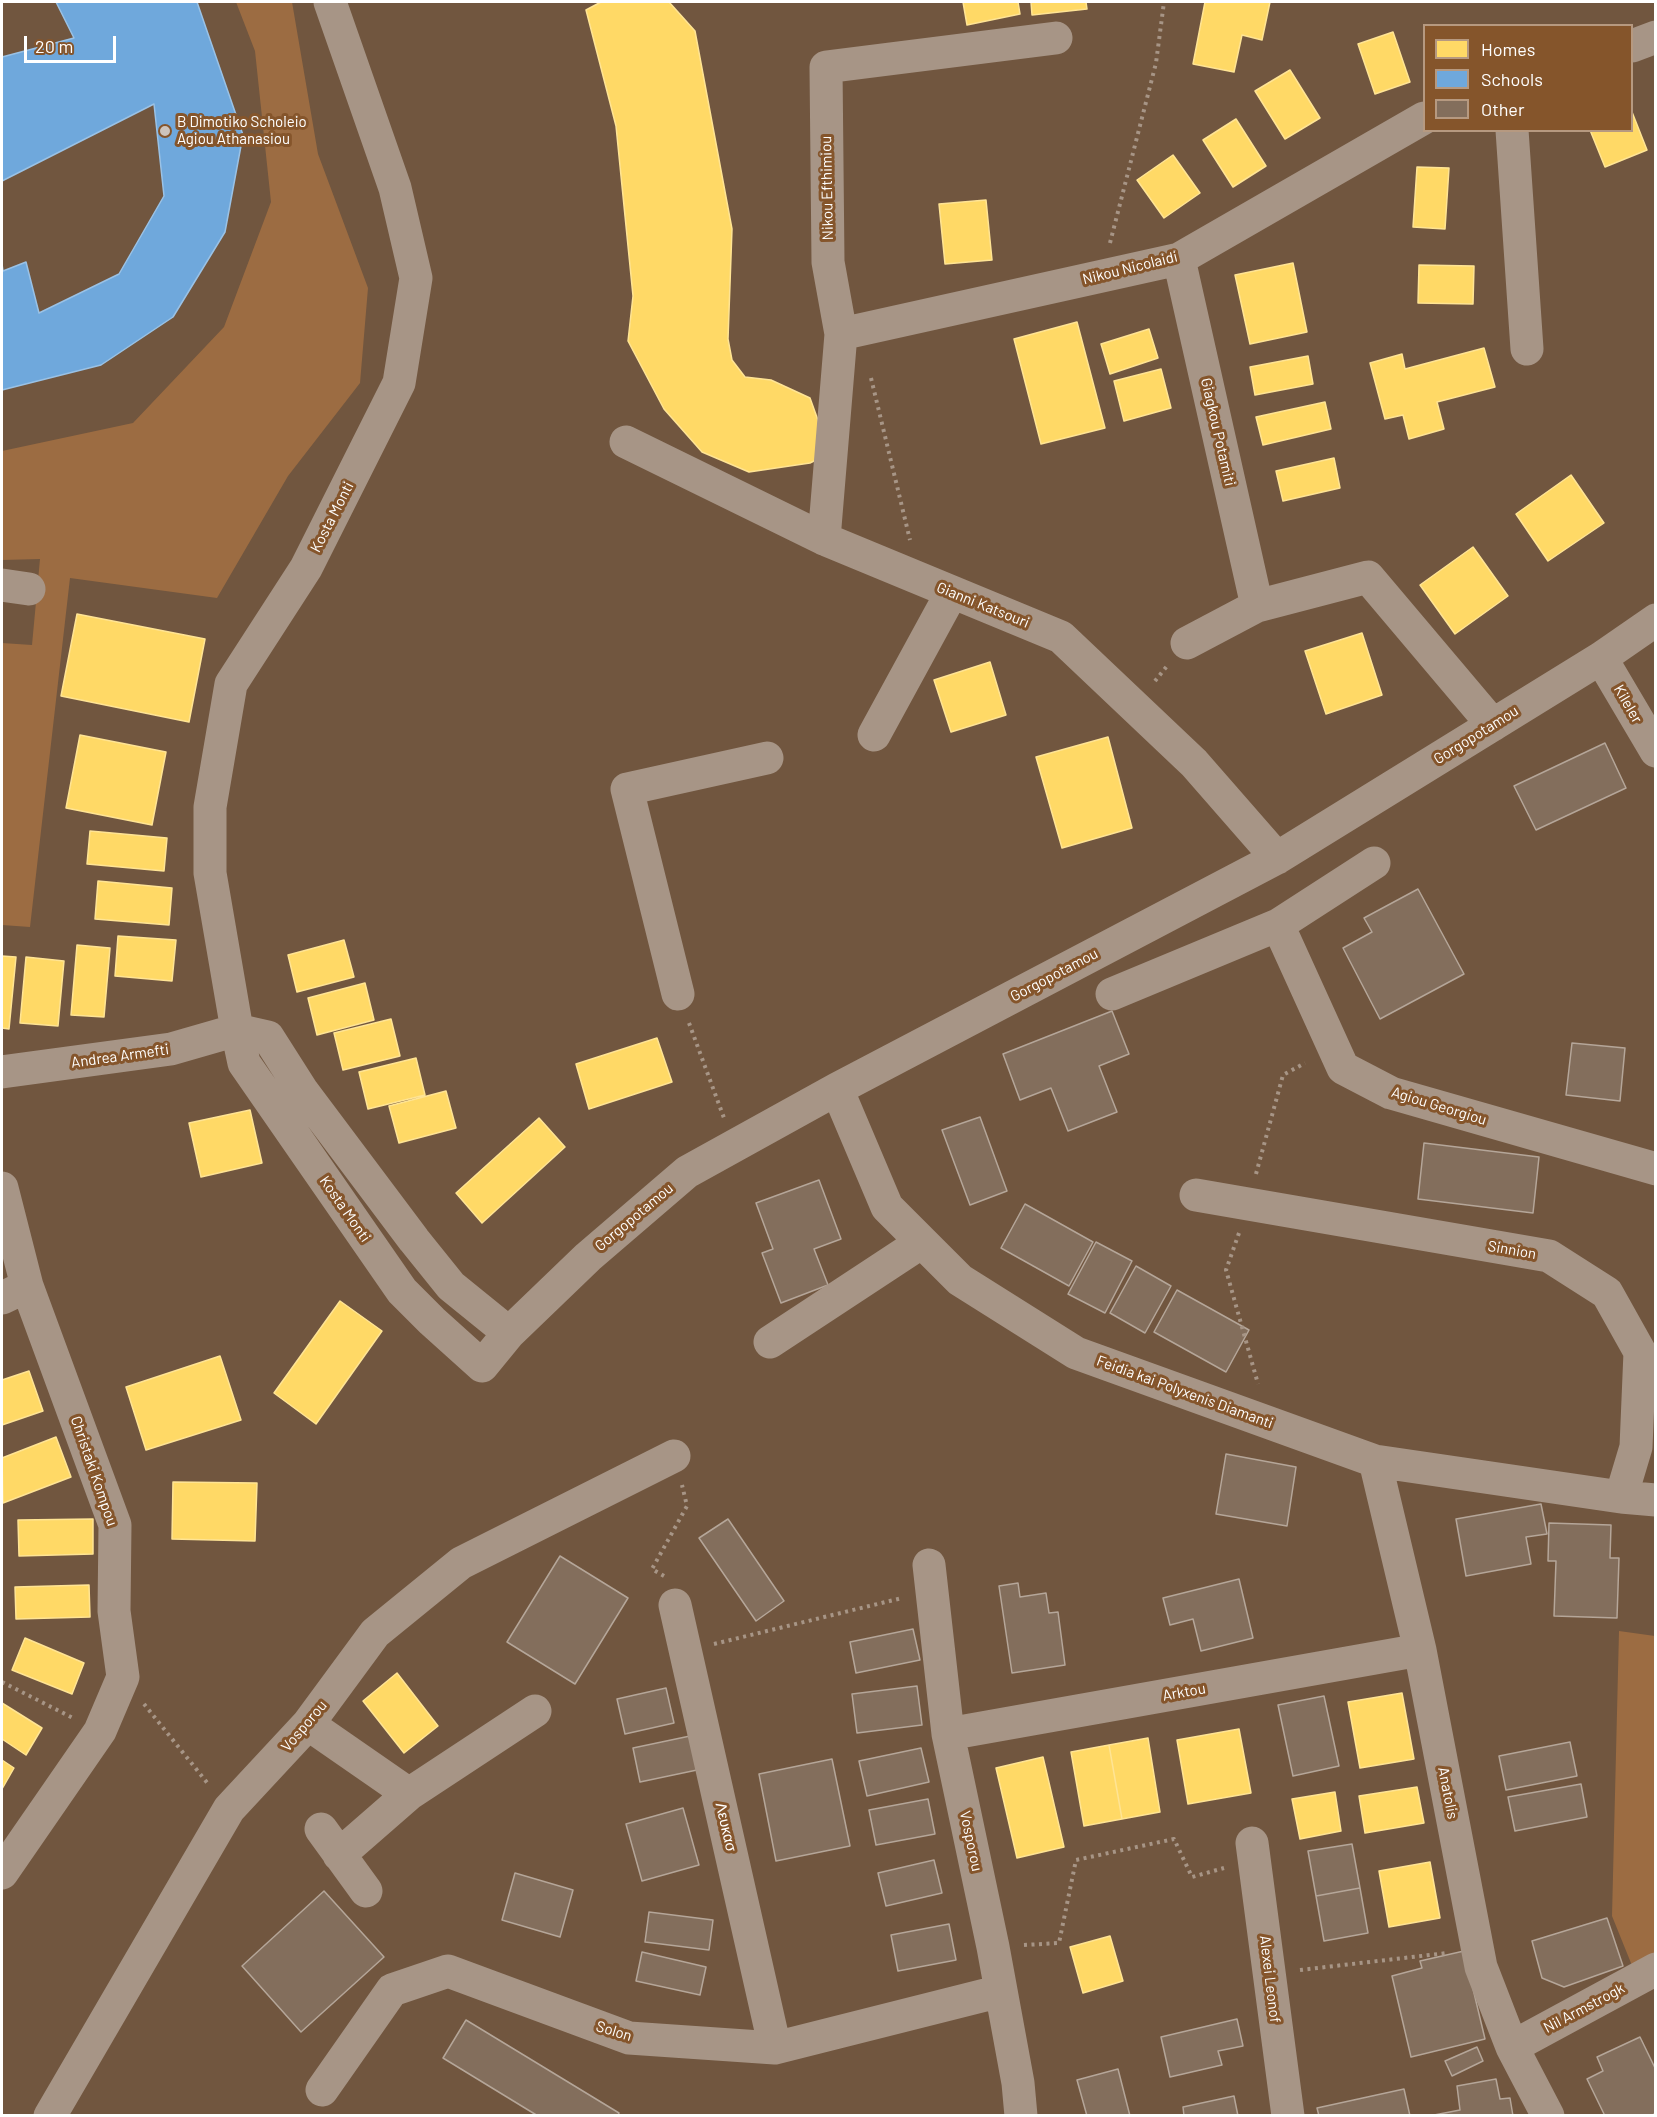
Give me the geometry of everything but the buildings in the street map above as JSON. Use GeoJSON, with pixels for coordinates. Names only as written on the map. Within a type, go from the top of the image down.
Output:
{"type":"FeatureCollection","features":[{"type":"Feature","properties":{"kind":"street","name":"Kosta Monti"},"geometry":{"type":"LineString","coordinates":[[330,2],[395,188],[416,278],[399,383],[306,568],[231,684],[210,807],[210,873],[244,1063],[402,1291],[432,1322],[482,1366]]}},
{"type":"Feature","properties":{"kind":"street","name":"Nikou Efthimiou"},"geometry":{"type":"LineString","coordinates":[[824,539],[850,332],[828,262],[826,67],[1056,38]]}},
{"type":"Feature","properties":{"kind":"street"},"geometry":{"type":"LineString","coordinates":[[1633,46],[1656,38]]}},
{"type":"Feature","properties":{"kind":"street","name":"Nikou Nicolaidi"},"geometry":{"type":"LineString","coordinates":[[850,332],[1179,259],[1423,119]]}},
{"type":"Feature","properties":{"kind":"street"},"geometry":{"type":"LineString","coordinates":[[1512,132],[1527,349]]}},
{"type":"Feature","properties":{"kind":"street","name":"Giagkou Potamiti"},"geometry":{"type":"LineString","coordinates":[[1179,259],[1257,606]]}},
{"type":"Feature","properties":{"kind":"street","name":"Gianni Katsouri"},"geometry":{"type":"LineString","coordinates":[[626,442],[824,539],[1061,637],[1194,763],[1277,858]]}},
{"type":"Feature","properties":{"kind":"street"},"geometry":{"type":"LineString","coordinates":[[1187,643],[1257,606],[1368,577],[1493,725]]}},
{"type":"Feature","properties":{"kind":"street"},"geometry":{"type":"LineString","coordinates":[[874,735],[952,592]]}},
{"type":"Feature","properties":{"kind":"street","name":"Gorgopotamou"},"geometry":{"type":"LineString","coordinates":[[482,1366],[509,1333],[588,1257],[687,1172],[837,1089],[1277,858],[1601,658],[1656,621]]}},
{"type":"Feature","properties":{"kind":"street","name":"Kileler"},"geometry":{"type":"LineString","coordinates":[[1601,658],[1653,738]]}},
{"type":"Feature","properties":{"kind":"street"},"geometry":{"type":"LineString","coordinates":[[678,994],[627,789],[767,758]]}},
{"type":"Feature","properties":{"kind":"street"},"geometry":{"type":"LineString","coordinates":[[1112,994],[1278,925],[1374,863]]}},
{"type":"Feature","properties":{"kind":"street","name":"Agiou Georgiou"},"geometry":{"type":"LineString","coordinates":[[1278,925],[1343,1068],[1391,1094],[1656,1169]]}},
{"type":"Feature","properties":{"kind":"street","name":"Andrea Armefti"},"geometry":{"type":"LineString","coordinates":[[2,1072],[171,1049],[237,1030]]}},
{"type":"Feature","properties":{"kind":"street"},"geometry":{"type":"LineString","coordinates":[[237,1030],[268,1037],[303,1092],[451,1286],[509,1333]]}},
{"type":"Feature","properties":{"kind":"street","name":"Feidia kai Polyxenis Diamanti"},"geometry":{"type":"LineString","coordinates":[[837,1089],[887,1207],[960,1280],[1076,1353],[1375,1461],[1621,1497],[1656,1500]]}},
{"type":"Feature","properties":{"kind":"street","name":"Christaki Kompou"},"geometry":{"type":"LineString","coordinates":[[2,1188],[14,1292],[115,1525],[114,1611],[123,1677]]}},
{"type":"Feature","properties":{"kind":"street","name":"Sinnion"},"geometry":{"type":"LineString","coordinates":[[1196,1195],[1549,1256],[1607,1293],[1640,1352],[1636,1447],[1621,1497]]}},
{"type":"Feature","properties":{"kind":"street"},"geometry":{"type":"LineString","coordinates":[[770,1342],[922,1242]]}},
{"type":"Feature","properties":{"kind":"street","name":"Vosporou"},"geometry":{"type":"LineString","coordinates":[[50,2115],[229,1809],[308,1724],[375,1633],[461,1563],[674,1456]]}},
{"type":"Feature","properties":{"kind":"street","name":"Anatolis"},"geometry":{"type":"LineString","coordinates":[[1375,1461],[1420,1650],[1481,1967],[1512,2047],[1548,2115]]}},
{"type":"Feature","properties":{"kind":"street","name":"Vosporou"},"geometry":{"type":"LineString","coordinates":[[931,1578],[948,1734],[993,1947],[1018,2083],[1021,2115]]}},
{"type":"Feature","properties":{"kind":"street","name":"Λευκασ"},"geometry":{"type":"LineString","coordinates":[[675,1605],[776,2049]]}},
{"type":"Feature","properties":{"kind":"street","name":"Arktou"},"geometry":{"type":"LineString","coordinates":[[948,1734],[1420,1650]]}},
{"type":"Feature","properties":{"kind":"street"},"geometry":{"type":"LineString","coordinates":[[2,1873],[100,1731],[123,1677]]}},
{"type":"Feature","properties":{"kind":"street"},"geometry":{"type":"LineString","coordinates":[[339,1856],[409,1794],[535,1711]]}},
{"type":"Feature","properties":{"kind":"street"},"geometry":{"type":"LineString","coordinates":[[308,1724],[409,1794]]}},
{"type":"Feature","properties":{"kind":"street"},"geometry":{"type":"LineString","coordinates":[[321,1829],[366,1891]]}},
{"type":"Feature","properties":{"kind":"street","name":"Alexei Leonof"},"geometry":{"type":"LineString","coordinates":[[1254,1851],[1288,2115]]}},
{"type":"Feature","properties":{"kind":"street","name":"Nil Armstrogk"},"geometry":{"type":"LineString","coordinates":[[1512,2047],[1656,1969]]}},
{"type":"Feature","properties":{"kind":"street","name":"Solon"},"geometry":{"type":"LineString","coordinates":[[322,2090],[392,1990],[448,1971],[629,2038],[776,2049],[1001,1991]]}},
{"type":"Feature","properties":{"kind":"path"},"geometry":{"type":"LineString","coordinates":[[1102,276],[1156,63],[1164,2]]}},
{"type":"Feature","properties":{"kind":"path"},"geometry":{"type":"LineString","coordinates":[[850,332],[920,579]]}},
{"type":"Feature","properties":{"kind":"path"},"geometry":{"type":"LineString","coordinates":[[1133,706],[1187,643]]}},
{"type":"Feature","properties":{"kind":"path"},"geometry":{"type":"LineString","coordinates":[[678,994],[710,1080]]}},
{"type":"Feature","properties":{"kind":"path"},"geometry":{"type":"LineString","coordinates":[[674,1456],[687,1506],[652,1569],[663,1575],[675,1605]]}},
{"type":"Feature","properties":{"kind":"path"},"geometry":{"type":"LineString","coordinates":[[686,1651],[931,1578]]}},
{"type":"Feature","properties":{"kind":"path"},"geometry":{"type":"LineString","coordinates":[[123,1677],[229,1809]]}},
{"type":"Feature","properties":{"kind":"path"},"geometry":{"type":"LineString","coordinates":[[2,1682],[100,1731]]}},
{"type":"Feature","properties":{"kind":"path"},"geometry":{"type":"LineString","coordinates":[[993,1947],[1059,1943],[1076,1860],[1174,1839],[1192,1877],[1254,1851]]}},
{"type":"Feature","properties":{"kind":"path"},"geometry":{"type":"LineString","coordinates":[[1270,1974],[1478,1949]]}},
{"type":"Feature","properties":{"kind":"shaded area"},"geometry":{"type":"Polygon","coordinates":[[[236,2],[292,2],[318,154],[368,288],[360,383],[288,476],[217,598],[70,578],[30,927],[2,925],[2,643],[32,645],[40,559],[2,560],[2,451],[133,423],[224,327],[271,202],[255,51],[236,2]]]}},
{"type":"Feature","properties":{"kind":"shaded area"},"geometry":{"type":"Polygon","coordinates":[[[1619,1631],[1655,1636],[1655,1956],[1633,1968],[1612,1916],[1619,1631]]]}},
{"type":"Feature","properties":{"kind":"place","name":"B Dimotiko Scholeio Agiou Athanasiou"},"geometry":{"type":"Point","coordinates":[165,131]}}]}
